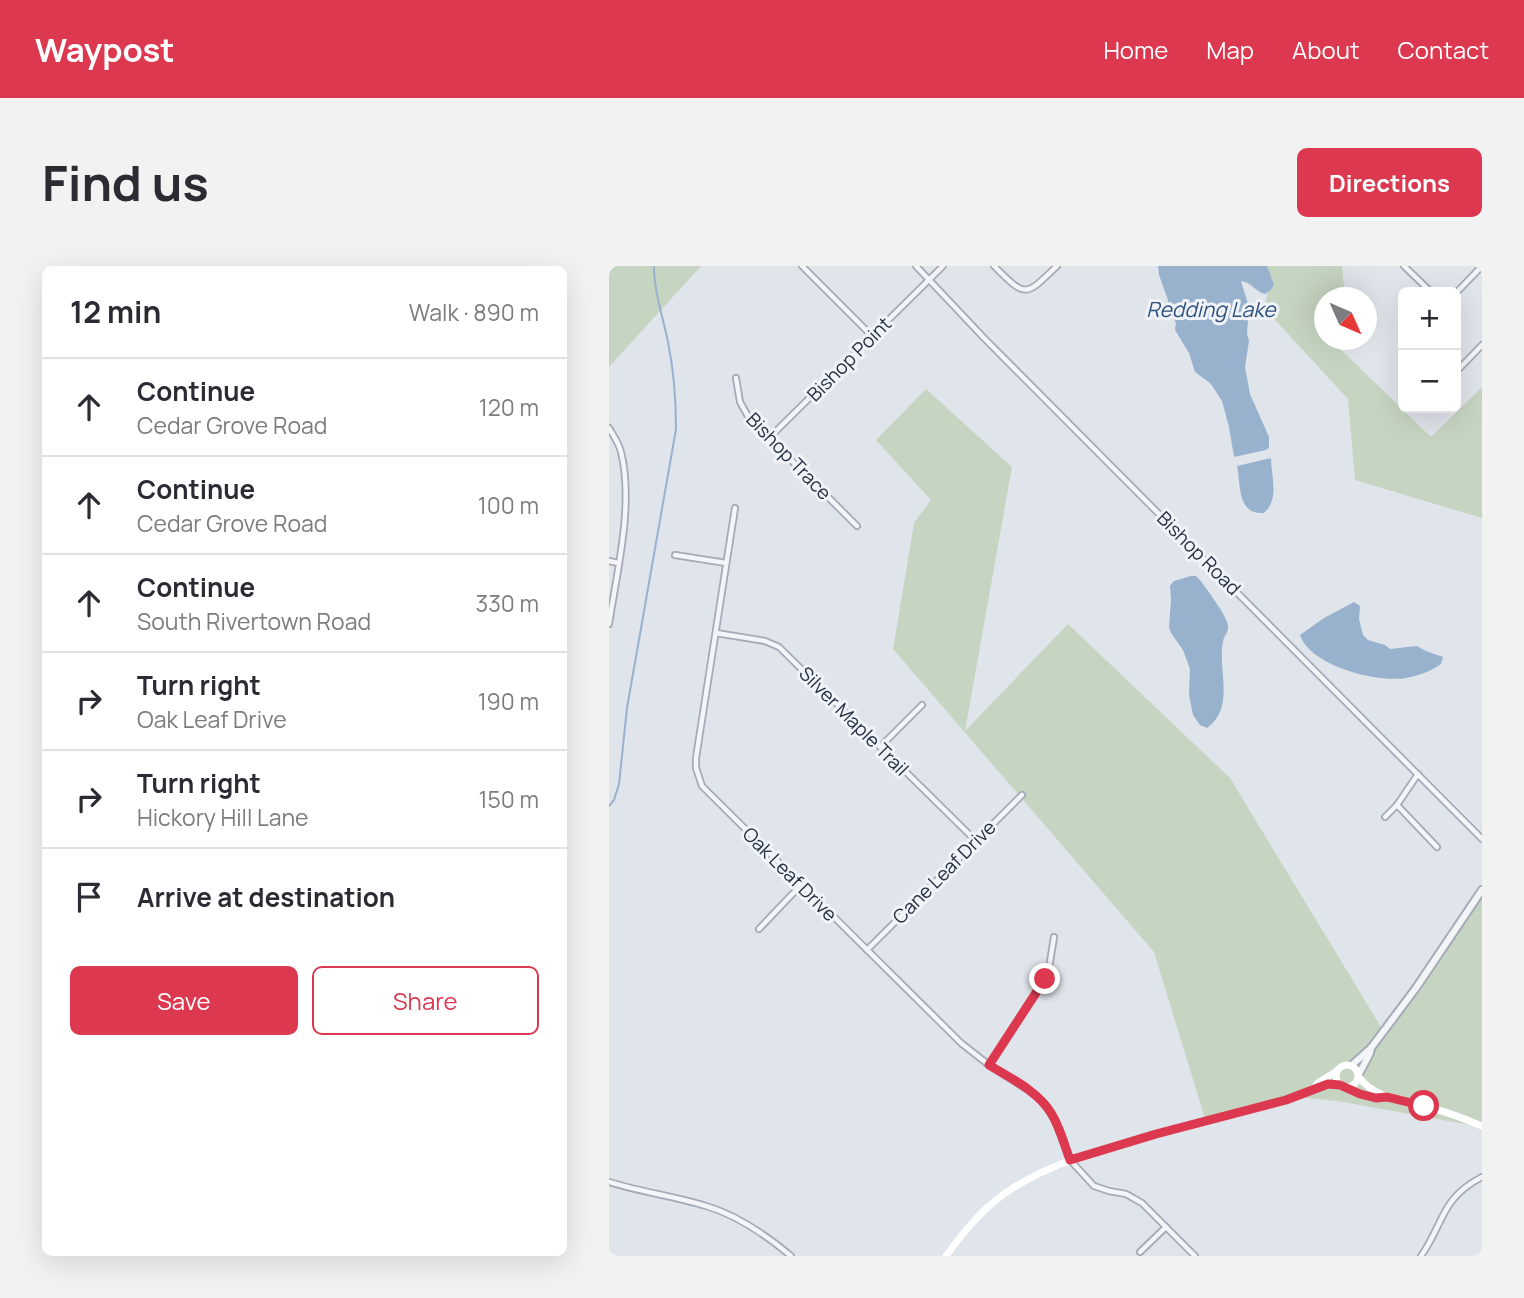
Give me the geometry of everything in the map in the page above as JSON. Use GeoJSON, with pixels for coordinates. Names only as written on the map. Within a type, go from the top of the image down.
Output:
{"type":"FeatureCollection","features":[{"type":"Feature","properties":{"kind":"main road"},"geometry":{"type":"LineString","coordinates":[[1314,1088],[1342,1066],[1352,1065],[1369,1088],[1387,1097],[1424,1106],[1482,1126]]}},
{"type":"Feature","properties":{"kind":"main road"},"geometry":{"type":"LineString","coordinates":[[1337,1071],[1336,1079],[1344,1086],[1360,1094],[1376,1098],[1387,1097]]}},
{"type":"Feature","properties":{"kind":"main road"},"geometry":{"type":"LineString","coordinates":[[946,1256],[997,1199],[1036,1175],[1070,1160],[1286,1100],[1328,1084],[1354,1086],[1359,1076]]}},
{"type":"Feature","properties":{"kind":"street"},"geometry":{"type":"LineString","coordinates":[[802,266],[872,336]]}},
{"type":"Feature","properties":{"kind":"street","name":"Bishop Road"},"geometry":{"type":"LineString","coordinates":[[916,266],[984,338],[1482,839]]}},
{"type":"Feature","properties":{"kind":"street","name":"Bishop Point"},"geometry":{"type":"LineString","coordinates":[[769,438],[943,266]]}},
{"type":"Feature","properties":{"kind":"street"},"geometry":{"type":"LineString","coordinates":[[993,266],[1013,286],[1024,290],[1035,288],[1057,266]]}},
{"type":"Feature","properties":{"kind":"street"},"geometry":{"type":"LineString","coordinates":[[1405,266],[1426,287]]}},
{"type":"Feature","properties":{"kind":"street"},"geometry":{"type":"LineString","coordinates":[[1461,288],[1482,266]]}},
{"type":"Feature","properties":{"kind":"street"},"geometry":{"type":"LineString","coordinates":[[1461,367],[1482,345]]}},
{"type":"Feature","properties":{"kind":"street","name":"Bishop Trace"},"geometry":{"type":"LineString","coordinates":[[736,377],[740,402],[748,418],[857,526]]}},
{"type":"Feature","properties":{"kind":"street"},"geometry":{"type":"LineString","coordinates":[[609,428],[620,449],[625,475],[626,509],[609,623]]}},
{"type":"Feature","properties":{"kind":"street","name":"Oak Leaf Drive"},"geometry":{"type":"LineString","coordinates":[[735,508],[696,758],[698,778],[708,793],[961,1043],[1045,1104],[1055,1120],[1070,1160]]}},
{"type":"Feature","properties":{"kind":"street"},"geometry":{"type":"LineString","coordinates":[[675,555],[726,563]]}},
{"type":"Feature","properties":{"kind":"street"},"geometry":{"type":"LineString","coordinates":[[609,561],[618,563]]}},
{"type":"Feature","properties":{"kind":"street","name":"Silver Maple Trail"},"geometry":{"type":"LineString","coordinates":[[716,633],[765,641],[779,647],[975,840]]}},
{"type":"Feature","properties":{"kind":"street"},"geometry":{"type":"LineString","coordinates":[[880,747],[922,705]]}},
{"type":"Feature","properties":{"kind":"street"},"geometry":{"type":"LineString","coordinates":[[1385,817],[1397,805],[1418,774]]}},
{"type":"Feature","properties":{"kind":"street","name":"Cane Leaf Drive"},"geometry":{"type":"LineString","coordinates":[[867,950],[1022,795]]}},
{"type":"Feature","properties":{"kind":"street"},"geometry":{"type":"LineString","coordinates":[[1397,805],[1437,847]]}},
{"type":"Feature","properties":{"kind":"street"},"geometry":{"type":"LineString","coordinates":[[759,929],[801,885]]}},
{"type":"Feature","properties":{"kind":"street"},"geometry":{"type":"LineString","coordinates":[[1352,1065],[1371,1048],[1415,989],[1482,890]]}},
{"type":"Feature","properties":{"kind":"street"},"geometry":{"type":"LineString","coordinates":[[989,1065],[1045,979],[1054,937]]}},
{"type":"Feature","properties":{"kind":"street"},"geometry":{"type":"LineString","coordinates":[[1359,1076],[1371,1048]]}},
{"type":"Feature","properties":{"kind":"street"},"geometry":{"type":"LineString","coordinates":[[1070,1160],[1094,1186],[1126,1194],[1142,1203],[1195,1256]]}},
{"type":"Feature","properties":{"kind":"street"},"geometry":{"type":"LineString","coordinates":[[1421,1256],[1455,1196],[1482,1177]]}},
{"type":"Feature","properties":{"kind":"street"},"geometry":{"type":"LineString","coordinates":[[609,1182],[725,1213],[756,1230],[791,1256]]}},
{"type":"Feature","properties":{"kind":"street"},"geometry":{"type":"LineString","coordinates":[[1140,1252],[1166,1227]]}},
{"type":"Feature","properties":{"kind":"green space"},"geometry":{"type":"Polygon","coordinates":[[[609,266],[701,266],[609,367],[609,266]]]}},
{"type":"Feature","properties":{"kind":"green space"},"geometry":{"type":"Polygon","coordinates":[[[1264,266],[1342,266],[1344,287],[1314,287],[1314,350],[1341,350],[1398,405],[1398,413],[1406,413],[1431,437],[1455,413],[1461,413],[1461,408],[1482,387],[1482,518],[1355,480],[1348,399],[1264,308],[1271,281],[1264,266]]]}},
{"type":"Feature","properties":{"kind":"green space"},"geometry":{"type":"Polygon","coordinates":[[[926,389],[1012,467],[965,731],[1068,624],[1230,778],[1381,1027],[1443,951],[1482,891],[1482,1127],[1337,1101],[1289,1096],[1207,1125],[1154,952],[893,649],[914,523],[931,500],[876,440],[926,389]]]}},
{"type":"Feature","properties":{"kind":"water","name":"Redding Lake"},"geometry":{"type":"Polygon","coordinates":[[[1158,266],[1267,266],[1274,285],[1265,294],[1241,281],[1249,307],[1249,341],[1245,367],[1250,394],[1269,437],[1269,448],[1266,450],[1234,457],[1222,401],[1211,384],[1195,372],[1189,353],[1175,330],[1176,323],[1167,313],[1168,300],[1158,266]]]}},
{"type":"Feature","properties":{"kind":"water"},"geometry":{"type":"Polygon","coordinates":[[[1271,458],[1272,501],[1264,513],[1255,512],[1249,509],[1242,497],[1237,466],[1271,458]]]}},
{"type":"Feature","properties":{"kind":"water"},"geometry":{"type":"Polygon","coordinates":[[[1196,576],[1203,584],[1221,610],[1228,626],[1222,652],[1224,688],[1221,710],[1207,728],[1200,725],[1193,715],[1189,695],[1190,669],[1183,650],[1169,627],[1170,586],[1174,581],[1196,576]]]}},
{"type":"Feature","properties":{"kind":"water"},"geometry":{"type":"Polygon","coordinates":[[[1354,602],[1360,606],[1359,619],[1363,635],[1368,640],[1390,649],[1417,646],[1443,657],[1441,664],[1420,675],[1394,679],[1362,675],[1330,664],[1317,656],[1306,646],[1300,635],[1354,602]]]}},
{"type":"Feature","properties":{"kind":"waterway"},"geometry":{"type":"LineString","coordinates":[[609,806],[619,784],[627,708],[676,429],[672,364],[657,295],[654,266]]}},
{"type":"Feature","properties":{"kind":"route"},"geometry":{"type":"LineString","coordinates":[[1045,979],[989,1065],[1045,1104],[1055,1120],[1070,1160],[1286,1100],[1328,1084],[1347,1087],[1376,1098],[1387,1097],[1424,1106]]}}]}
